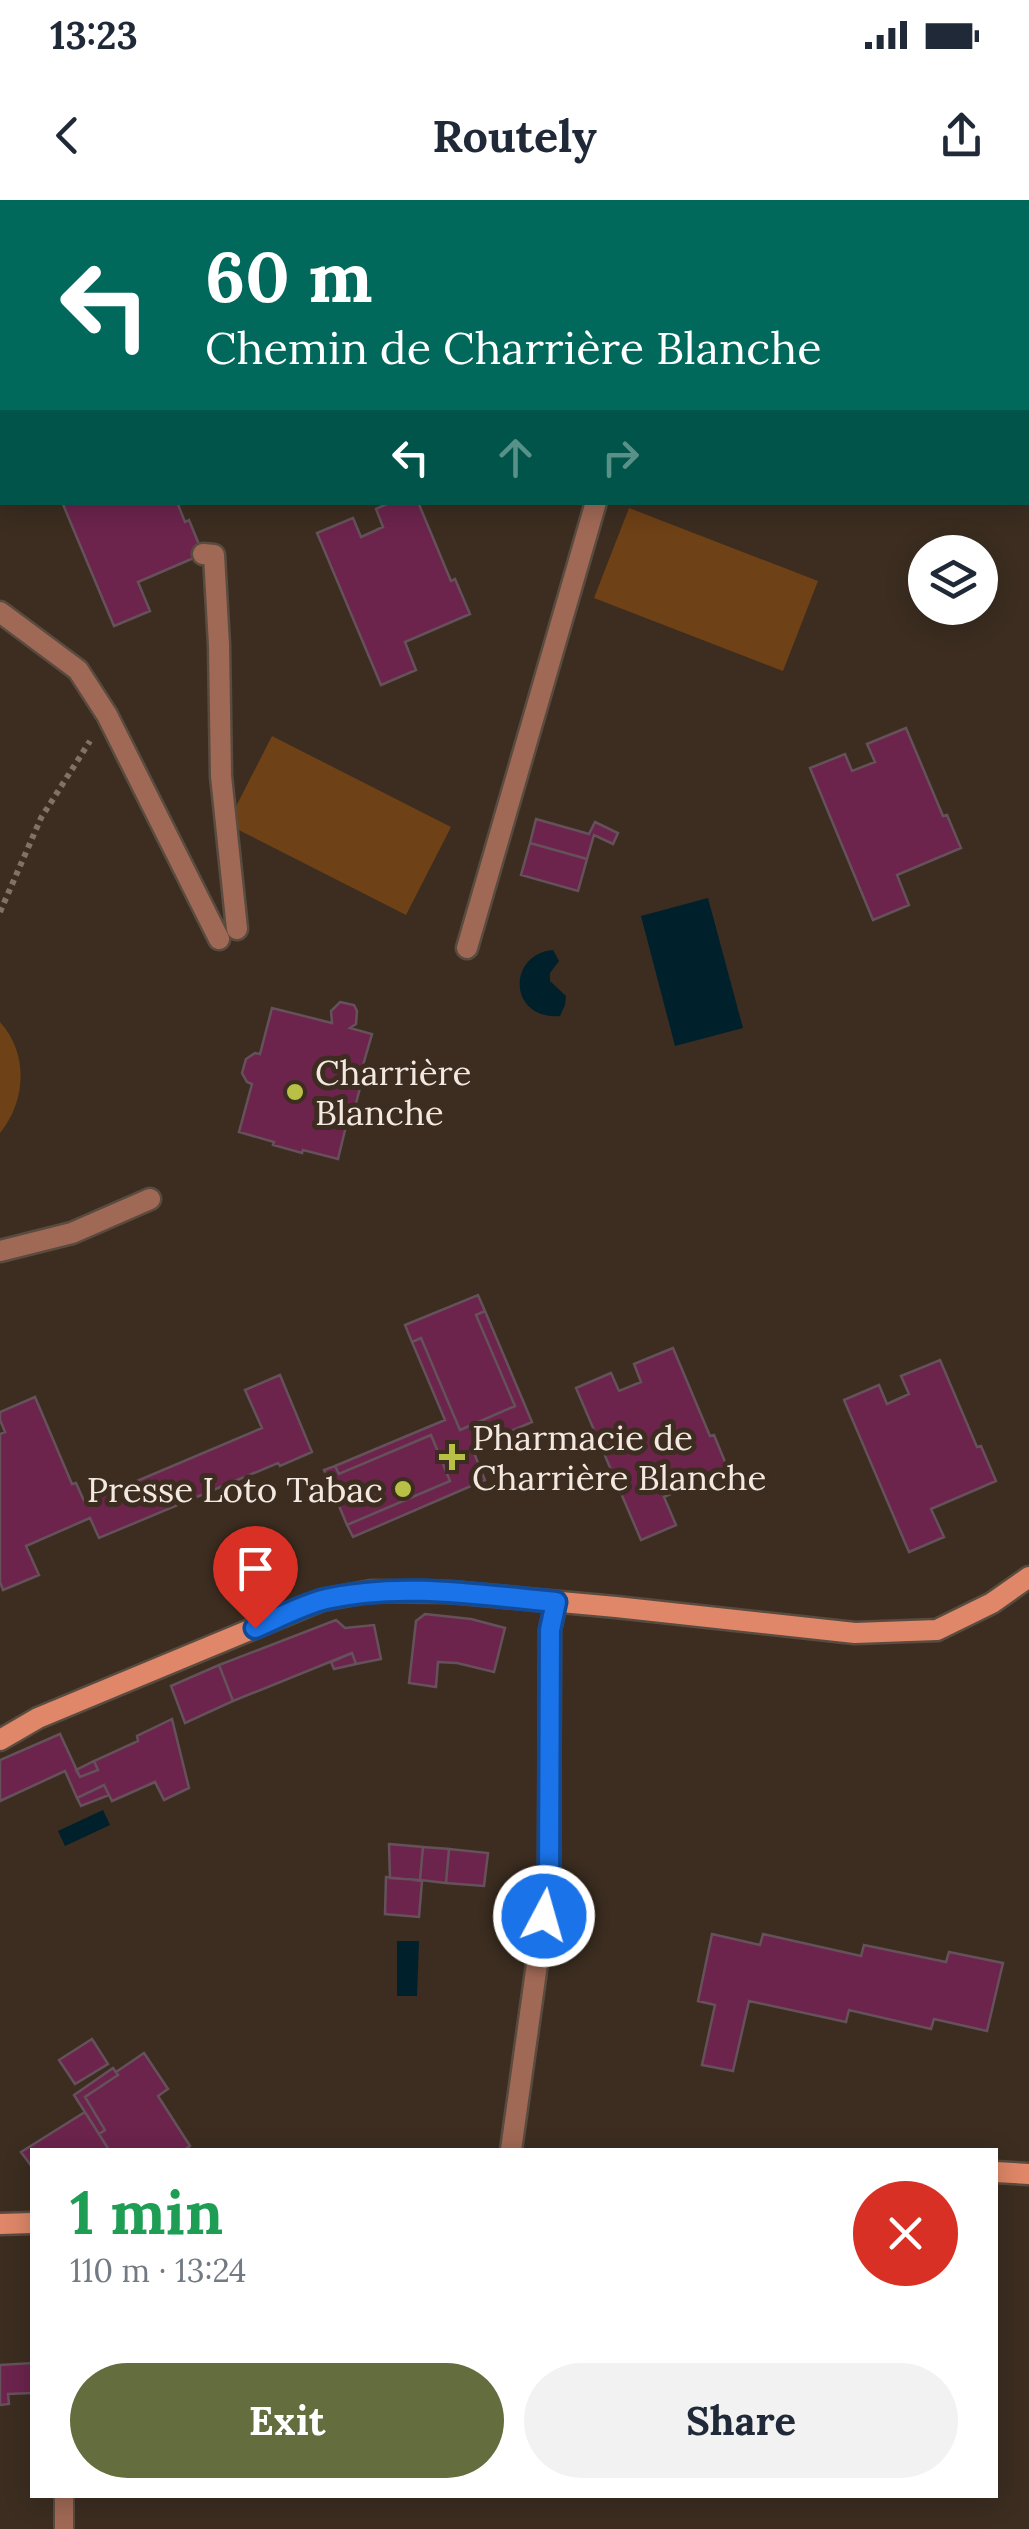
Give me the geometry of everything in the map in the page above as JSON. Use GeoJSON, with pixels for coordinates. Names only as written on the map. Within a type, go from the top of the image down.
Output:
{"type":"FeatureCollection","features":[{"type":"Feature","properties":{"kind":"street"},"geometry":{"type":"LineString","coordinates":[[467,948],[595,505]]}},
{"type":"Feature","properties":{"kind":"street"},"geometry":{"type":"LineString","coordinates":[[0,612],[78,670],[228,934],[214,555],[203,554]]}},
{"type":"Feature","properties":{"kind":"street"},"geometry":{"type":"LineString","coordinates":[[0,1251],[72,1232],[150,1199]]}},
{"type":"Feature","properties":{"kind":"street"},"geometry":{"type":"LineString","coordinates":[[0,1740],[38,1718],[322,1600],[370,1591],[450,1592],[616,1606],[854,1633],[937,1630],[992,1604],[1029,1577]]}},
{"type":"Feature","properties":{"kind":"street"},"geometry":{"type":"LineString","coordinates":[[511,2148],[549,1878],[550,1630],[556,1602]]}},
{"type":"Feature","properties":{"kind":"street"},"geometry":{"type":"LineString","coordinates":[[998,2172],[1029,2174]]}},
{"type":"Feature","properties":{"kind":"street"},"geometry":{"type":"LineString","coordinates":[[0,2224],[30,2223]]}},
{"type":"Feature","properties":{"kind":"lane"},"geometry":{"type":"LineString","coordinates":[[64,2498],[64,2529]]}},
{"type":"Feature","properties":{"kind":"path"},"geometry":{"type":"LineString","coordinates":[[0,912],[41,818],[107,715]]}},
{"type":"Feature","properties":{"kind":"shaded area"},"geometry":{"type":"Polygon","coordinates":[[[629,508],[818,581],[783,671],[594,598],[629,508]]]}},
{"type":"Feature","properties":{"kind":"shaded area"},"geometry":{"type":"Polygon","coordinates":[[[272,736],[451,827],[406,915],[227,824],[272,736]]]}},
{"type":"Feature","properties":{"kind":"shaded area"},"geometry":{"type":"Polygon","coordinates":[[[0,1022],[16,1048],[21,1078],[15,1107],[0,1133],[0,1022]]]}},
{"type":"Feature","properties":{"kind":"water"},"geometry":{"type":"Polygon","coordinates":[[[708,898],[743,1028],[675,1046],[641,916],[708,898]]]}},
{"type":"Feature","properties":{"kind":"water"},"geometry":{"type":"Polygon","coordinates":[[[553,950],[559,961],[550,973],[550,981],[566,996],[560,1016],[530,1008],[520,986],[527,963],[538,954],[553,950]]]}},
{"type":"Feature","properties":{"kind":"water"},"geometry":{"type":"Polygon","coordinates":[[[103,1810],[110,1825],[65,1846],[58,1831],[103,1810]]]}},
{"type":"Feature","properties":{"kind":"water"},"geometry":{"type":"Polygon","coordinates":[[[397,1941],[419,1941],[417,1996],[397,1996],[397,1941]]]}},
{"type":"Feature","properties":{"kind":"building"},"geometry":{"type":"Polygon","coordinates":[[[63,505],[178,505],[203,554],[138,582],[150,611],[114,626],[63,505]]]}},
{"type":"Feature","properties":{"kind":"building"},"geometry":{"type":"Polygon","coordinates":[[[385,505],[419,505],[451,581],[455,579],[470,614],[405,642],[416,670],[381,685],[317,533],[353,518],[361,537],[383,527],[376,509],[385,505]]]}},
{"type":"Feature","properties":{"kind":"building"},"geometry":{"type":"Polygon","coordinates":[[[906,728],[943,816],[947,815],[961,848],[897,875],[909,905],[873,920],[810,768],[845,754],[852,771],[875,762],[867,744],[906,728]]]}},
{"type":"Feature","properties":{"kind":"building"},"geometry":{"type":"Polygon","coordinates":[[[536,819],[589,834],[595,822],[618,833],[613,844],[594,835],[587,859],[530,843],[536,819]]]}},
{"type":"Feature","properties":{"kind":"building"},"geometry":{"type":"Polygon","coordinates":[[[530,843],[587,859],[578,891],[521,875],[530,843]]]}},
{"type":"Feature","properties":{"kind":"building"},"geometry":{"type":"Polygon","coordinates":[[[340,1002],[354,1005],[357,1011],[356,1024],[350,1028],[372,1034],[338,1159],[303,1150],[302,1153],[239,1132],[252,1084],[242,1073],[246,1059],[260,1054],[272,1008],[332,1023],[331,1011],[340,1002]]]}},
{"type":"Feature","properties":{"kind":"building"},"geometry":{"type":"Polygon","coordinates":[[[478,1295],[485,1311],[476,1315],[515,1406],[460,1430],[421,1338],[412,1342],[405,1325],[478,1295]]]}},
{"type":"Feature","properties":{"kind":"building"},"geometry":{"type":"Polygon","coordinates":[[[485,1311],[532,1422],[472,1448],[485,1480],[353,1537],[347,1525],[450,1481],[431,1435],[339,1474],[335,1466],[445,1420],[412,1342],[421,1338],[460,1430],[515,1406],[476,1315],[485,1311]]]}},
{"type":"Feature","properties":{"kind":"building"},"geometry":{"type":"Polygon","coordinates":[[[673,1348],[728,1469],[664,1497],[676,1525],[641,1540],[576,1388],[611,1373],[619,1391],[641,1382],[634,1364],[673,1348]]]}},
{"type":"Feature","properties":{"kind":"building"},"geometry":{"type":"Polygon","coordinates":[[[940,1360],[996,1481],[931,1509],[944,1537],[909,1552],[844,1400],[879,1385],[887,1404],[909,1394],[901,1376],[940,1360]]]}},
{"type":"Feature","properties":{"kind":"building"},"geometry":{"type":"Polygon","coordinates":[[[280,1375],[312,1452],[99,1538],[90,1518],[26,1546],[39,1575],[3,1590],[0,1434],[5,1432],[0,1412],[35,1397],[72,1484],[76,1483],[85,1503],[262,1428],[245,1390],[280,1375]]]}},
{"type":"Feature","properties":{"kind":"building"},"geometry":{"type":"Polygon","coordinates":[[[431,1435],[450,1481],[347,1525],[324,1470],[335,1466],[339,1474],[431,1435]]]}},
{"type":"Feature","properties":{"kind":"building"},"geometry":{"type":"Polygon","coordinates":[[[425,1614],[471,1619],[505,1628],[494,1672],[438,1662],[436,1687],[409,1683],[416,1621],[425,1614]]]}},
{"type":"Feature","properties":{"kind":"building"},"geometry":{"type":"Polygon","coordinates":[[[336,1620],[345,1628],[374,1625],[381,1659],[356,1664],[352,1653],[233,1701],[219,1665],[336,1620]]]}},
{"type":"Feature","properties":{"kind":"building"},"geometry":{"type":"Polygon","coordinates":[[[352,1653],[356,1664],[334,1669],[331,1662],[352,1653]]]}},
{"type":"Feature","properties":{"kind":"building"},"geometry":{"type":"Polygon","coordinates":[[[219,1665],[233,1701],[185,1723],[171,1686],[219,1665]]]}},
{"type":"Feature","properties":{"kind":"building"},"geometry":{"type":"Polygon","coordinates":[[[172,1719],[189,1788],[164,1800],[155,1782],[112,1801],[104,1785],[77,1798],[65,1771],[0,1801],[0,1760],[60,1734],[80,1777],[98,1770],[94,1761],[138,1741],[137,1736],[172,1719]]]}},
{"type":"Feature","properties":{"kind":"building"},"geometry":{"type":"Polygon","coordinates":[[[94,1761],[98,1770],[80,1777],[76,1770],[94,1761]]]}},
{"type":"Feature","properties":{"kind":"building"},"geometry":{"type":"Polygon","coordinates":[[[104,1785],[109,1795],[81,1806],[77,1798],[104,1785]]]}},
{"type":"Feature","properties":{"kind":"building"},"geometry":{"type":"Polygon","coordinates":[[[389,1844],[423,1847],[420,1880],[390,1878],[389,1844]]]}},
{"type":"Feature","properties":{"kind":"building"},"geometry":{"type":"Polygon","coordinates":[[[423,1847],[449,1849],[446,1883],[420,1880],[423,1847]]]}},
{"type":"Feature","properties":{"kind":"building"},"geometry":{"type":"Polygon","coordinates":[[[449,1849],[488,1853],[484,1886],[446,1883],[449,1849]]]}},
{"type":"Feature","properties":{"kind":"building"},"geometry":{"type":"Polygon","coordinates":[[[386,1877],[422,1881],[419,1917],[385,1914],[386,1877]]]}},
{"type":"Feature","properties":{"kind":"building"},"geometry":{"type":"Polygon","coordinates":[[[712,1934],[760,1945],[763,1934],[861,1956],[864,1945],[946,1962],[949,1952],[1003,1963],[987,2031],[934,2019],[931,2029],[849,2010],[846,2022],[749,2001],[733,2071],[702,2065],[715,2005],[698,2001],[712,1934]]]}},
{"type":"Feature","properties":{"kind":"building"},"geometry":{"type":"Polygon","coordinates":[[[92,2039],[108,2064],[75,2084],[59,2060],[92,2039]]]}},
{"type":"Feature","properties":{"kind":"building"},"geometry":{"type":"Polygon","coordinates":[[[144,2053],[168,2089],[158,2096],[190,2146],[108,2148],[99,2134],[105,2130],[85,2097],[118,2075],[116,2072],[144,2053]]]}},
{"type":"Feature","properties":{"kind":"building"},"geometry":{"type":"Polygon","coordinates":[[[113,2068],[118,2075],[85,2097],[105,2130],[99,2134],[74,2095],[113,2068]]]}},
{"type":"Feature","properties":{"kind":"building"},"geometry":{"type":"Polygon","coordinates":[[[85,2112],[108,2148],[30,2148],[30,2164],[21,2152],[85,2112]]]}},
{"type":"Feature","properties":{"kind":"building"},"geometry":{"type":"Polygon","coordinates":[[[30,2363],[30,2393],[8,2394],[9,2404],[0,2405],[0,2365],[30,2363]]]}},
{"type":"Feature","properties":{"kind":"place","name":"Charrière Blanche"},"geometry":{"type":"Point","coordinates":[295,1092]}},
{"type":"Feature","properties":{"kind":"place","name":"Pharmacie de Charrière Blanche"},"geometry":{"type":"Point","coordinates":[452,1457]}},
{"type":"Feature","properties":{"kind":"place","name":"Presse Loto Tabac"},"geometry":{"type":"Point","coordinates":[403,1489]}},
{"type":"Feature","properties":{"kind":"route"},"geometry":{"type":"LineString","coordinates":[[255,1628],[322,1600],[370,1591],[450,1592],[556,1602],[550,1630],[549,1878],[544,1916]]}}]}
